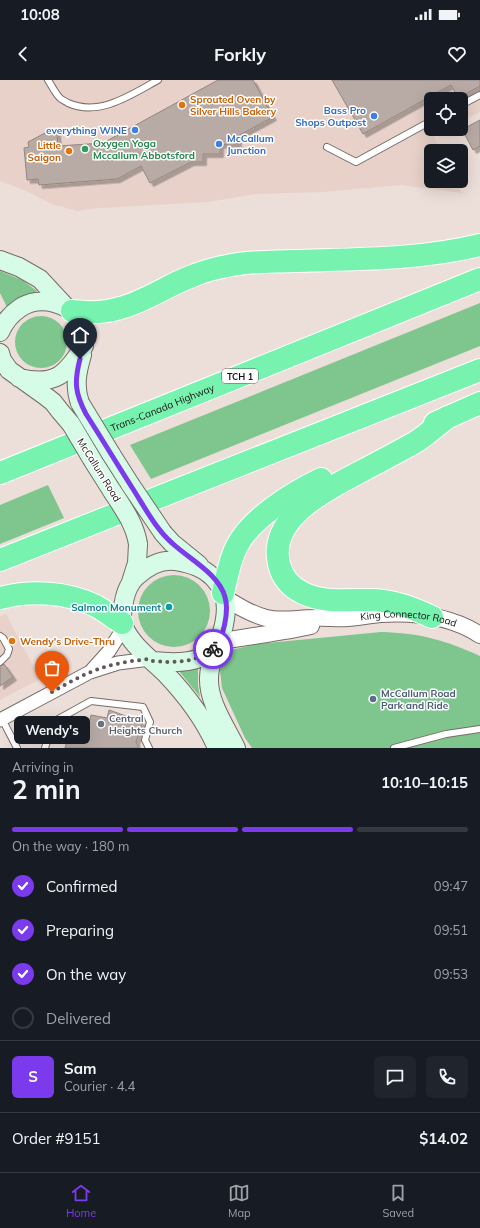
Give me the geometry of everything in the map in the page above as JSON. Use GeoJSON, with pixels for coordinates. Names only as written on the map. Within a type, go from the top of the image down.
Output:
{"type":"FeatureCollection","features":[{"type":"Feature","properties":{"kind":"highway"},"geometry":{"type":"LineString","coordinates":[[69,309],[87,313],[120,308],[140,301],[196,274],[228,266],[256,262],[408,256],[454,251],[480,245]]}},
{"type":"Feature","properties":{"kind":"highway","name":"Trans-Canada Highway"},"geometry":{"type":"LineString","coordinates":[[0,473],[480,279]]}},
{"type":"Feature","properties":{"kind":"highway"},"geometry":{"type":"LineString","coordinates":[[0,560],[480,370]]}},
{"type":"Feature","properties":{"kind":"highway"},"geometry":{"type":"LineString","coordinates":[[224,596],[230,562],[238,544],[246,533],[267,513],[315,482],[480,403]]}},
{"type":"Feature","properties":{"kind":"highway"},"geometry":{"type":"LineString","coordinates":[[432,616],[404,605],[391,602],[375,600],[335,601],[321,599],[302,593],[284,578],[280,570],[277,554],[279,540],[287,524],[292,517],[308,503],[339,483],[416,442],[448,417]]}},
{"type":"Feature","properties":{"kind":"highway"},"geometry":{"type":"LineString","coordinates":[[0,598],[32,593],[59,594],[76,598],[96,606],[123,625]]}},
{"type":"Feature","properties":{"kind":"main road"},"geometry":{"type":"LineString","coordinates":[[0,260],[19,267],[40,279],[69,309],[81,324],[84,346],[67,371],[56,378],[42,381],[32,381],[19,378]]}},
{"type":"Feature","properties":{"kind":"main road"},"geometry":{"type":"LineString","coordinates":[[0,332],[10,316],[20,308],[32,304],[45,302],[69,309]]}},
{"type":"Feature","properties":{"kind":"main road","name":"McCallum Road"},"geometry":{"type":"LineString","coordinates":[[84,346],[76,379],[77,394],[80,403],[148,513],[172,543],[202,568]]}},
{"type":"Feature","properties":{"kind":"main road","name":"McCallum Road"},"geometry":{"type":"LineString","coordinates":[[0,353],[2,360],[9,370],[44,395],[60,411],[70,424],[132,524],[137,534],[138,544],[137,563],[130,583]]}},
{"type":"Feature","properties":{"kind":"main road"},"geometry":{"type":"LineString","coordinates":[[217,748],[205,723],[191,703],[134,643],[123,625],[125,596],[130,583],[144,569],[156,564],[172,561],[202,568],[219,584],[224,596],[226,611],[224,629],[217,644],[210,666],[209,683],[213,700],[236,748]]}},
{"type":"Feature","properties":{"kind":"main road"},"geometry":{"type":"LineString","coordinates":[[151,660],[180,662],[195,660],[206,654],[217,644]]}},
{"type":"Feature","properties":{"kind":"street","name":"King Connector Road"},"geometry":{"type":"LineString","coordinates":[[224,596],[251,614],[267,618],[289,620],[347,618],[400,613],[432,616],[451,620],[476,630]]}},
{"type":"Feature","properties":{"kind":"street","name":"King Connector Road"},"geometry":{"type":"LineString","coordinates":[[217,644],[266,634],[288,632],[347,618]]}},
{"type":"Feature","properties":{"kind":"street"},"geometry":{"type":"LineString","coordinates":[[90,672],[109,651],[123,625]]}},
{"type":"Feature","properties":{"kind":"street"},"geometry":{"type":"LineString","coordinates":[[1,719],[90,672],[118,663],[151,660]]}},
{"type":"Feature","properties":{"kind":"lane"},"geometry":{"type":"LineString","coordinates":[[48,80],[54,91],[61,99],[77,107],[94,107],[112,104],[158,80]]}},
{"type":"Feature","properties":{"kind":"lane"},"geometry":{"type":"LineString","coordinates":[[468,101],[480,95]]}},
{"type":"Feature","properties":{"kind":"lane"},"geometry":{"type":"LineString","coordinates":[[327,147],[356,162],[424,125]]}},
{"type":"Feature","properties":{"kind":"lane"},"geometry":{"type":"LineString","coordinates":[[0,636],[3,638],[9,649],[7,655],[0,662]]}},
{"type":"Feature","properties":{"kind":"lane"},"geometry":{"type":"LineString","coordinates":[[45,748],[53,722],[91,701],[143,707],[150,722],[145,740],[149,748]]}},
{"type":"Feature","properties":{"kind":"lane"},"geometry":{"type":"LineString","coordinates":[[1,719],[17,748]]}},
{"type":"Feature","properties":{"kind":"lane"},"geometry":{"type":"LineString","coordinates":[[394,748],[446,734],[480,729]]}},
{"type":"Feature","properties":{"kind":"shaded area","name":"McCallum Junction"},"geometry":{"type":"Polygon","coordinates":[[[0,80],[480,80],[480,112],[468,118],[468,92],[424,92],[424,136],[436,136],[434,137],[438,144],[424,144],[424,188],[460,188],[462,193],[401,185],[322,192],[256,194],[208,202],[97,208],[77,211],[52,204],[24,190],[0,181],[0,80]]]}},
{"type":"Feature","properties":{"kind":"shaded area"},"geometry":{"type":"Polygon","coordinates":[[[6,614],[40,679],[0,700],[0,616],[6,614]]]}},
{"type":"Feature","properties":{"kind":"green space"},"geometry":{"type":"Polygon","coordinates":[[[0,271],[22,280],[37,291],[36,293],[20,298],[7,307],[0,293],[0,271]]]}},
{"type":"Feature","properties":{"kind":"green space"},"geometry":{"type":"Polygon","coordinates":[[[480,303],[480,346],[151,479],[130,445],[480,303]]]}},
{"type":"Feature","properties":{"kind":"green space"},"geometry":{"type":"Polygon","coordinates":[[[36,316],[46,316],[60,323],[67,337],[67,347],[60,361],[46,368],[36,368],[26,364],[19,357],[15,347],[15,337],[19,327],[26,320],[36,316]]]}},
{"type":"Feature","properties":{"kind":"green space"},"geometry":{"type":"Polygon","coordinates":[[[48,485],[64,518],[0,544],[0,505],[48,485]]]}},
{"type":"Feature","properties":{"kind":"green space"},"geometry":{"type":"Polygon","coordinates":[[[167,575],[181,575],[188,577],[200,585],[208,597],[210,611],[208,625],[200,637],[188,645],[181,647],[167,647],[160,645],[148,637],[140,625],[138,618],[138,604],[140,597],[148,585],[160,577],[167,575]]]}},
{"type":"Feature","properties":{"kind":"green space"},"geometry":{"type":"Polygon","coordinates":[[[381,632],[432,638],[480,656],[480,748],[252,748],[245,738],[222,688],[220,671],[223,659],[231,650],[257,644],[381,632]]]}},
{"type":"Feature","properties":{"kind":"green space"},"geometry":{"type":"Polygon","coordinates":[[[198,668],[198,685],[200,697],[179,671],[198,668]]]}},
{"type":"Feature","properties":{"kind":"building"},"geometry":{"type":"Polygon","coordinates":[[[218,80],[253,80],[273,117],[238,136],[238,143],[220,145],[220,154],[203,154],[203,162],[191,162],[150,183],[141,166],[117,179],[39,185],[38,179],[27,180],[24,148],[29,147],[28,142],[45,133],[57,132],[58,146],[103,143],[218,80]]]}},
{"type":"Feature","properties":{"kind":"building","name":"Bass Pro Shops Outpost"},"geometry":{"type":"Polygon","coordinates":[[[332,80],[480,80],[480,86],[468,93],[455,92],[451,85],[438,92],[424,92],[424,100],[363,134],[332,80]]]}},
{"type":"Feature","properties":{"kind":"building"},"geometry":{"type":"Polygon","coordinates":[[[480,120],[480,146],[473,150],[466,136],[468,136],[468,126],[480,120]]]}},
{"type":"Feature","properties":{"kind":"building"},"geometry":{"type":"Polygon","coordinates":[[[4,664],[13,677],[0,686],[0,666],[4,664]]]}},
{"type":"Feature","properties":{"kind":"building","name":"Central Heights Church"},"geometry":{"type":"Polygon","coordinates":[[[109,710],[143,722],[136,742],[139,748],[65,748],[74,718],[89,723],[91,715],[107,718],[109,710]]]}},
{"type":"Feature","properties":{"kind":"way so far"},"geometry":{"type":"LineString","coordinates":[[52,692],[90,672],[118,663],[150,659],[153,661],[169,663],[195,660],[213,649]]}},
{"type":"Feature","properties":{"kind":"place","name":"Sprouted Oven by Silver Hills Bakery"},"geometry":{"type":"Point","coordinates":[182,105]}},
{"type":"Feature","properties":{"kind":"place","name":"Bass Pro Shops Outpost"},"geometry":{"type":"Point","coordinates":[374,116]}},
{"type":"Feature","properties":{"kind":"place","name":"everything WINE"},"geometry":{"type":"Point","coordinates":[135,130]}},
{"type":"Feature","properties":{"kind":"place","name":"McCallum Junction"},"geometry":{"type":"Point","coordinates":[219,144]}},
{"type":"Feature","properties":{"kind":"place","name":"Oxygen Yoga Mccallum Abbotsford"},"geometry":{"type":"Point","coordinates":[85,149]}},
{"type":"Feature","properties":{"kind":"place","name":"Little Saigon"},"geometry":{"type":"Point","coordinates":[69,151]}},
{"type":"Feature","properties":{"kind":"place","name":"Salmon Monument"},"geometry":{"type":"Point","coordinates":[169,607]}},
{"type":"Feature","properties":{"kind":"place","name":"Wendy's Drive-Thru"},"geometry":{"type":"Point","coordinates":[12,641]}},
{"type":"Feature","properties":{"kind":"place","name":"Wendy's"},"geometry":{"type":"Point","coordinates":[52,692]}},
{"type":"Feature","properties":{"kind":"place","name":"McCallum Road Park and Ride"},"geometry":{"type":"Point","coordinates":[373,699]}},
{"type":"Feature","properties":{"kind":"place","name":"Central Heights Church"},"geometry":{"type":"Point","coordinates":[101,724]}},
{"type":"Feature","properties":{"kind":"route"},"geometry":{"type":"LineString","coordinates":[[80,359],[76,387],[80,403],[86,414],[156,524],[172,543],[211,575],[219,584],[224,594],[226,611],[224,629],[216,647],[213,649]]}}]}
